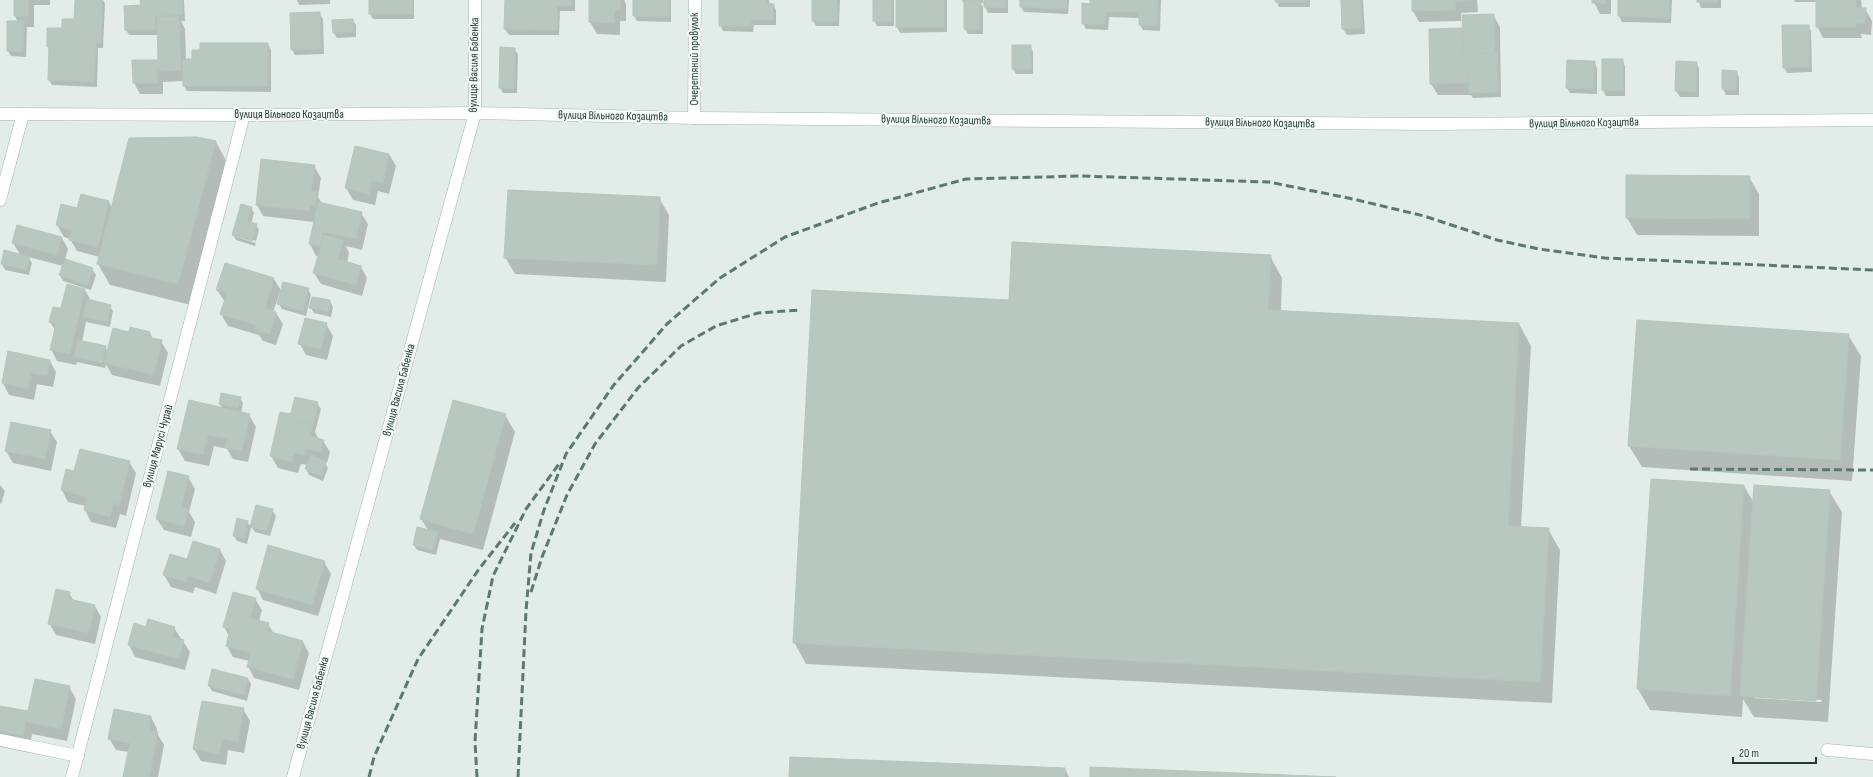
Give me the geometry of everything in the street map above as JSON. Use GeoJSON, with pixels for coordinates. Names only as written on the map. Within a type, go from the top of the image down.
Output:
{"type":"FeatureCollection","features":[{"type":"Feature","properties":{"kind":"street","name":"вулиця Василя Бабенка"},"geometry":{"type":"LineString","coordinates":[[293,777],[475,113],[475,0]]}},
{"type":"Feature","properties":{"kind":"street","name":"Очеретяний провулок"},"geometry":{"type":"LineString","coordinates":[[694,118],[695,0]]}},
{"type":"Feature","properties":{"kind":"street","name":"вулиця Вільного Козацтва"},"geometry":{"type":"LineString","coordinates":[[0,114],[244,115],[475,113],[694,118],[1429,124],[1873,120]]}},
{"type":"Feature","properties":{"kind":"street"},"geometry":{"type":"LineString","coordinates":[[0,200],[23,114]]}},
{"type":"Feature","properties":{"kind":"street","name":"вулиця Марусі Чурай"},"geometry":{"type":"LineString","coordinates":[[72,777],[244,115]]}},
{"type":"Feature","properties":{"kind":"street"},"geometry":{"type":"LineString","coordinates":[[0,740],[78,756]]}},
{"type":"Feature","properties":{"kind":"street"},"geometry":{"type":"LineString","coordinates":[[1827,750],[1873,754]]}},
{"type":"Feature","properties":{"kind":"building"},"geometry":{"type":"Polygon","coordinates":[[[14,0],[28,0],[28,16],[14,16],[14,0]]]}},
{"type":"Feature","properties":{"kind":"building"},"geometry":{"type":"Polygon","coordinates":[[[75,0],[102,0],[101,43],[96,43],[94,82],[48,80],[49,47],[47,47],[47,28],[62,28],[62,19],[74,19],[75,0]]]}},
{"type":"Feature","properties":{"kind":"building"},"geometry":{"type":"Polygon","coordinates":[[[140,0],[182,0],[182,15],[155,16],[155,29],[125,30],[124,6],[141,5],[140,0]]]}},
{"type":"Feature","properties":{"kind":"building"},"geometry":{"type":"Polygon","coordinates":[[[369,0],[412,0],[412,14],[369,14],[369,0]]]}},
{"type":"Feature","properties":{"kind":"building"},"geometry":{"type":"Polygon","coordinates":[[[505,0],[572,0],[572,6],[557,6],[557,30],[504,29],[505,0]]]}},
{"type":"Feature","properties":{"kind":"building"},"geometry":{"type":"Polygon","coordinates":[[[589,0],[620,0],[620,10],[614,10],[614,23],[589,22],[589,0]]]}},
{"type":"Feature","properties":{"kind":"building"},"geometry":{"type":"Polygon","coordinates":[[[633,0],[669,0],[668,17],[633,16],[633,0]]]}},
{"type":"Feature","properties":{"kind":"building"},"geometry":{"type":"Polygon","coordinates":[[[719,0],[766,0],[766,3],[774,4],[773,20],[751,20],[751,26],[719,26],[719,0]]]}},
{"type":"Feature","properties":{"kind":"building"},"geometry":{"type":"Polygon","coordinates":[[[812,0],[837,0],[837,21],[812,21],[812,0]]]}},
{"type":"Feature","properties":{"kind":"building"},"geometry":{"type":"Polygon","coordinates":[[[873,0],[892,0],[892,21],[873,21],[873,0]]]}},
{"type":"Feature","properties":{"kind":"building"},"geometry":{"type":"Polygon","coordinates":[[[896,0],[944,0],[944,27],[896,27],[896,0]]]}},
{"type":"Feature","properties":{"kind":"building"},"geometry":{"type":"Polygon","coordinates":[[[980,0],[980,29],[964,29],[964,1],[980,0]]]}},
{"type":"Feature","properties":{"kind":"building"},"geometry":{"type":"Polygon","coordinates":[[[984,0],[1005,0],[1005,8],[984,7],[984,0]]]}},
{"type":"Feature","properties":{"kind":"building"},"geometry":{"type":"Polygon","coordinates":[[[1020,0],[1066,0],[1066,9],[1020,7],[1020,0]]]}},
{"type":"Feature","properties":{"kind":"building"},"geometry":{"type":"Polygon","coordinates":[[[1090,0],[1158,0],[1157,25],[1139,25],[1139,12],[1106,12],[1105,24],[1082,24],[1082,3],[1090,4],[1090,0]]]}},
{"type":"Feature","properties":{"kind":"building"},"geometry":{"type":"Polygon","coordinates":[[[1275,0],[1307,0],[1307,2],[1275,2],[1275,0]]]}},
{"type":"Feature","properties":{"kind":"building"},"geometry":{"type":"Polygon","coordinates":[[[1341,0],[1361,0],[1362,28],[1342,29],[1341,0]]]}},
{"type":"Feature","properties":{"kind":"building"},"geometry":{"type":"Polygon","coordinates":[[[1412,0],[1472,1],[1455,2],[1455,10],[1412,11],[1412,0]]]}},
{"type":"Feature","properties":{"kind":"building"},"geometry":{"type":"Polygon","coordinates":[[[1592,0],[1605,0],[1605,3],[1592,3],[1592,0]]]}},
{"type":"Feature","properties":{"kind":"building"},"geometry":{"type":"Polygon","coordinates":[[[1618,0],[1669,0],[1669,18],[1618,16],[1618,0]]]}},
{"type":"Feature","properties":{"kind":"building"},"geometry":{"type":"Polygon","coordinates":[[[1697,0],[1718,0],[1718,2],[1697,2],[1697,0]]]}},
{"type":"Feature","properties":{"kind":"building"},"geometry":{"type":"Polygon","coordinates":[[[1816,0],[1856,0],[1856,8],[1866,8],[1865,23],[1855,23],[1856,27],[1816,27],[1816,0]]]}},
{"type":"Feature","properties":{"kind":"building"},"geometry":{"type":"Polygon","coordinates":[[[320,12],[321,49],[291,50],[290,13],[320,12]]]}},
{"type":"Feature","properties":{"kind":"building"},"geometry":{"type":"Polygon","coordinates":[[[1494,14],[1495,53],[1463,54],[1462,15],[1494,14]]]}},
{"type":"Feature","properties":{"kind":"building"},"geometry":{"type":"Polygon","coordinates":[[[157,17],[179,17],[181,70],[157,71],[157,83],[133,83],[132,60],[158,60],[157,17]]]}},
{"type":"Feature","properties":{"kind":"building"},"geometry":{"type":"Polygon","coordinates":[[[353,19],[354,32],[333,33],[332,20],[353,19]]]}},
{"type":"Feature","properties":{"kind":"building"},"geometry":{"type":"Polygon","coordinates":[[[7,21],[24,21],[23,52],[7,51],[7,21]]]}},
{"type":"Feature","properties":{"kind":"building"},"geometry":{"type":"Polygon","coordinates":[[[1782,25],[1809,25],[1809,67],[1783,68],[1782,25]]]}},
{"type":"Feature","properties":{"kind":"building"},"geometry":{"type":"Polygon","coordinates":[[[1463,28],[1463,54],[1458,54],[1458,68],[1468,68],[1468,83],[1430,84],[1429,29],[1463,28]]]}},
{"type":"Feature","properties":{"kind":"building"},"geometry":{"type":"Polygon","coordinates":[[[200,43],[268,43],[268,86],[183,86],[183,59],[192,59],[192,50],[200,50],[200,43]]]}},
{"type":"Feature","properties":{"kind":"building"},"geometry":{"type":"Polygon","coordinates":[[[1012,45],[1031,45],[1031,69],[1012,69],[1012,45]]]}},
{"type":"Feature","properties":{"kind":"building"},"geometry":{"type":"Polygon","coordinates":[[[500,47],[515,48],[514,88],[499,88],[500,47]]]}},
{"type":"Feature","properties":{"kind":"building"},"geometry":{"type":"Polygon","coordinates":[[[1497,53],[1498,92],[1469,93],[1468,68],[1458,68],[1458,54],[1497,53]]]}},
{"type":"Feature","properties":{"kind":"building"},"geometry":{"type":"Polygon","coordinates":[[[1602,59],[1623,59],[1623,91],[1602,90],[1602,59]]]}},
{"type":"Feature","properties":{"kind":"building"},"geometry":{"type":"Polygon","coordinates":[[[1567,60],[1595,61],[1594,89],[1566,88],[1567,60]]]}},
{"type":"Feature","properties":{"kind":"building"},"geometry":{"type":"Polygon","coordinates":[[[1676,61],[1697,62],[1696,92],[1675,91],[1676,61]]]}},
{"type":"Feature","properties":{"kind":"building"},"geometry":{"type":"Polygon","coordinates":[[[1722,70],[1737,71],[1736,90],[1722,89],[1722,70]]]}},
{"type":"Feature","properties":{"kind":"building"},"geometry":{"type":"Polygon","coordinates":[[[197,137],[216,141],[178,284],[97,264],[129,138],[197,137]]]}},
{"type":"Feature","properties":{"kind":"building"},"geometry":{"type":"Polygon","coordinates":[[[355,146],[389,154],[383,183],[372,180],[369,194],[345,188],[355,146]]]}},
{"type":"Feature","properties":{"kind":"building"},"geometry":{"type":"Polygon","coordinates":[[[261,159],[315,165],[311,192],[317,192],[315,206],[310,205],[309,211],[256,205],[261,159]]]}},
{"type":"Feature","properties":{"kind":"building"},"geometry":{"type":"Polygon","coordinates":[[[1626,175],[1750,176],[1749,219],[1626,218],[1626,175]]]}},
{"type":"Feature","properties":{"kind":"building"},"geometry":{"type":"Polygon","coordinates":[[[508,190],[660,197],[657,265],[504,258],[508,190]]]}},
{"type":"Feature","properties":{"kind":"building"},"geometry":{"type":"Polygon","coordinates":[[[81,194],[109,201],[98,247],[69,240],[72,230],[56,225],[61,204],[77,208],[81,194]]]}},
{"type":"Feature","properties":{"kind":"building"},"geometry":{"type":"Polygon","coordinates":[[[318,202],[362,212],[356,239],[323,232],[320,246],[309,244],[318,202]]]}},
{"type":"Feature","properties":{"kind":"building"},"geometry":{"type":"Polygon","coordinates":[[[241,204],[252,207],[247,221],[257,224],[252,241],[232,235],[241,204]]]}},
{"type":"Feature","properties":{"kind":"building"},"geometry":{"type":"Polygon","coordinates":[[[17,225],[62,237],[57,255],[12,243],[17,225]]]}},
{"type":"Feature","properties":{"kind":"building"},"geometry":{"type":"Polygon","coordinates":[[[324,235],[343,240],[338,259],[361,266],[356,285],[313,273],[324,235]]]}},
{"type":"Feature","properties":{"kind":"building"},"geometry":{"type":"Polygon","coordinates":[[[1012,242],[1271,255],[1268,310],[1519,323],[1508,526],[1549,528],[1540,682],[793,643],[812,290],[1009,300],[1012,242]]]}},
{"type":"Feature","properties":{"kind":"building"},"geometry":{"type":"Polygon","coordinates":[[[4,250],[30,257],[26,270],[1,264],[4,250]]]}},
{"type":"Feature","properties":{"kind":"building"},"geometry":{"type":"Polygon","coordinates":[[[65,259],[93,268],[88,285],[59,275],[65,259]]]}},
{"type":"Feature","properties":{"kind":"building"},"geometry":{"type":"Polygon","coordinates":[[[225,263],[274,278],[265,308],[276,312],[270,334],[255,330],[256,325],[220,314],[227,293],[216,290],[225,263]]]}},
{"type":"Feature","properties":{"kind":"building"},"geometry":{"type":"Polygon","coordinates":[[[283,282],[309,288],[303,311],[277,304],[283,282]]]}},
{"type":"Feature","properties":{"kind":"building"},"geometry":{"type":"Polygon","coordinates":[[[67,284],[85,289],[70,354],[50,350],[56,324],[49,322],[53,307],[61,308],[67,284]]]}},
{"type":"Feature","properties":{"kind":"building"},"geometry":{"type":"Polygon","coordinates":[[[312,297],[330,300],[328,312],[309,308],[312,297]]]}},
{"type":"Feature","properties":{"kind":"building"},"geometry":{"type":"Polygon","coordinates":[[[87,299],[111,305],[107,322],[83,317],[87,299]]]}},
{"type":"Feature","properties":{"kind":"building"},"geometry":{"type":"Polygon","coordinates":[[[305,318],[327,323],[321,349],[298,344],[305,318]]]}},
{"type":"Feature","properties":{"kind":"building"},"geometry":{"type":"Polygon","coordinates":[[[1637,320],[1849,334],[1840,460],[1628,446],[1637,320]]]}},
{"type":"Feature","properties":{"kind":"building"},"geometry":{"type":"Polygon","coordinates":[[[130,327],[150,332],[148,337],[162,340],[154,375],[104,363],[113,328],[129,332],[130,327]]]}},
{"type":"Feature","properties":{"kind":"building"},"geometry":{"type":"Polygon","coordinates":[[[78,340],[106,346],[102,363],[74,357],[78,340]]]}},
{"type":"Feature","properties":{"kind":"building"},"geometry":{"type":"Polygon","coordinates":[[[8,351],[50,360],[47,376],[31,373],[28,389],[2,383],[8,351]]]}},
{"type":"Feature","properties":{"kind":"building"},"geometry":{"type":"Polygon","coordinates":[[[221,393],[241,397],[238,408],[219,404],[221,393]]]}},
{"type":"Feature","properties":{"kind":"building"},"geometry":{"type":"Polygon","coordinates":[[[295,397],[318,402],[313,425],[289,420],[295,397]]]}},
{"type":"Feature","properties":{"kind":"building"},"geometry":{"type":"Polygon","coordinates":[[[189,400],[250,414],[242,451],[225,448],[227,439],[208,435],[203,455],[177,449],[189,400]]]}},
{"type":"Feature","properties":{"kind":"building"},"geometry":{"type":"Polygon","coordinates":[[[453,400],[506,414],[473,534],[420,519],[453,400]]]}},
{"type":"Feature","properties":{"kind":"building"},"geometry":{"type":"Polygon","coordinates":[[[280,412],[291,414],[289,420],[313,425],[310,436],[324,440],[321,452],[307,449],[306,455],[294,453],[292,462],[270,456],[280,412]]]}},
{"type":"Feature","properties":{"kind":"building"},"geometry":{"type":"Polygon","coordinates":[[[11,422],[51,430],[45,459],[5,451],[11,422]]]}},
{"type":"Feature","properties":{"kind":"building"},"geometry":{"type":"Polygon","coordinates":[[[80,449],[130,461],[119,505],[113,503],[110,517],[84,510],[87,497],[61,490],[66,469],[74,471],[80,449]]]}},
{"type":"Feature","properties":{"kind":"building"},"geometry":{"type":"Polygon","coordinates":[[[311,455],[326,462],[320,476],[305,469],[311,455]]]}},
{"type":"Feature","properties":{"kind":"building"},"geometry":{"type":"Polygon","coordinates":[[[168,471],[189,476],[181,507],[189,509],[184,526],[156,519],[168,471]]]}},
{"type":"Feature","properties":{"kind":"building"},"geometry":{"type":"Polygon","coordinates":[[[1651,479],[1744,485],[1730,696],[1637,689],[1651,479]]]}},
{"type":"Feature","properties":{"kind":"building"},"geometry":{"type":"Polygon","coordinates":[[[1754,485],[1830,490],[1816,701],[1740,696],[1754,485]]]}},
{"type":"Feature","properties":{"kind":"building"},"geometry":{"type":"Polygon","coordinates":[[[256,505],[273,509],[267,531],[250,527],[256,505]]]}},
{"type":"Feature","properties":{"kind":"building"},"geometry":{"type":"Polygon","coordinates":[[[237,518],[248,521],[244,539],[233,536],[237,518]]]}},
{"type":"Feature","properties":{"kind":"building"},"geometry":{"type":"Polygon","coordinates":[[[417,527],[438,532],[433,550],[413,545],[417,527]]]}},
{"type":"Feature","properties":{"kind":"building"},"geometry":{"type":"Polygon","coordinates":[[[193,541],[220,549],[210,583],[188,576],[186,582],[163,575],[170,554],[187,559],[193,541]]]}},
{"type":"Feature","properties":{"kind":"building"},"geometry":{"type":"Polygon","coordinates":[[[268,545],[325,561],[312,605],[256,589],[268,545]]]}},
{"type":"Feature","properties":{"kind":"building"},"geometry":{"type":"Polygon","coordinates":[[[56,589],[70,592],[69,599],[95,605],[89,633],[48,624],[56,589]]]}},
{"type":"Feature","properties":{"kind":"building"},"geometry":{"type":"Polygon","coordinates":[[[233,592],[256,598],[250,618],[269,623],[267,631],[303,641],[293,679],[247,667],[251,653],[226,646],[230,629],[223,627],[233,592]]]}},
{"type":"Feature","properties":{"kind":"building"},"geometry":{"type":"Polygon","coordinates":[[[148,619],[175,627],[172,637],[184,640],[179,659],[128,645],[134,623],[146,627],[148,619]]]}},
{"type":"Feature","properties":{"kind":"building"},"geometry":{"type":"Polygon","coordinates":[[[212,669],[248,678],[244,695],[208,686],[212,669]]]}},
{"type":"Feature","properties":{"kind":"building"},"geometry":{"type":"Polygon","coordinates":[[[35,679],[70,686],[61,729],[26,722],[23,736],[0,731],[0,706],[28,711],[35,679]]]}},
{"type":"Feature","properties":{"kind":"building"},"geometry":{"type":"Polygon","coordinates":[[[202,701],[244,708],[238,742],[222,739],[219,754],[193,749],[202,701]]]}},
{"type":"Feature","properties":{"kind":"building"},"geometry":{"type":"Polygon","coordinates":[[[114,709],[151,716],[149,731],[158,732],[149,777],[123,777],[130,743],[108,739],[114,709]]]}},
{"type":"Feature","properties":{"kind":"building"},"geometry":{"type":"Polygon","coordinates":[[[790,757],[1065,768],[1065,777],[789,777],[790,757]]]}},
{"type":"Feature","properties":{"kind":"building"},"geometry":{"type":"Polygon","coordinates":[[[1090,767],[1336,777],[1090,777],[1090,767]]]}},
{"type":"Feature","properties":{"kind":"railway"},"geometry":{"type":"LineString","coordinates":[[518,777],[526,611],[531,553],[544,510],[566,454],[613,386],[667,324],[720,278],[785,237],[878,203],[966,179],[1080,176],[1269,182],[1353,199],[1424,216],[1497,240],[1539,249],[1605,258],[1873,270]]}},
{"type":"Feature","properties":{"kind":"railway"},"geometry":{"type":"LineString","coordinates":[[531,592],[542,557],[567,495],[595,444],[638,388],[681,346],[716,326],[758,313],[800,310]]}},
{"type":"Feature","properties":{"kind":"railway"},"geometry":{"type":"LineString","coordinates":[[477,777],[475,742],[482,629],[493,576],[526,509],[559,464]]}},
{"type":"Feature","properties":{"kind":"railway"},"geometry":{"type":"LineString","coordinates":[[1690,469],[1873,470]]}},
{"type":"Feature","properties":{"kind":"railway"},"geometry":{"type":"LineString","coordinates":[[369,777],[374,757],[418,659],[479,569],[515,523]]}}]}
